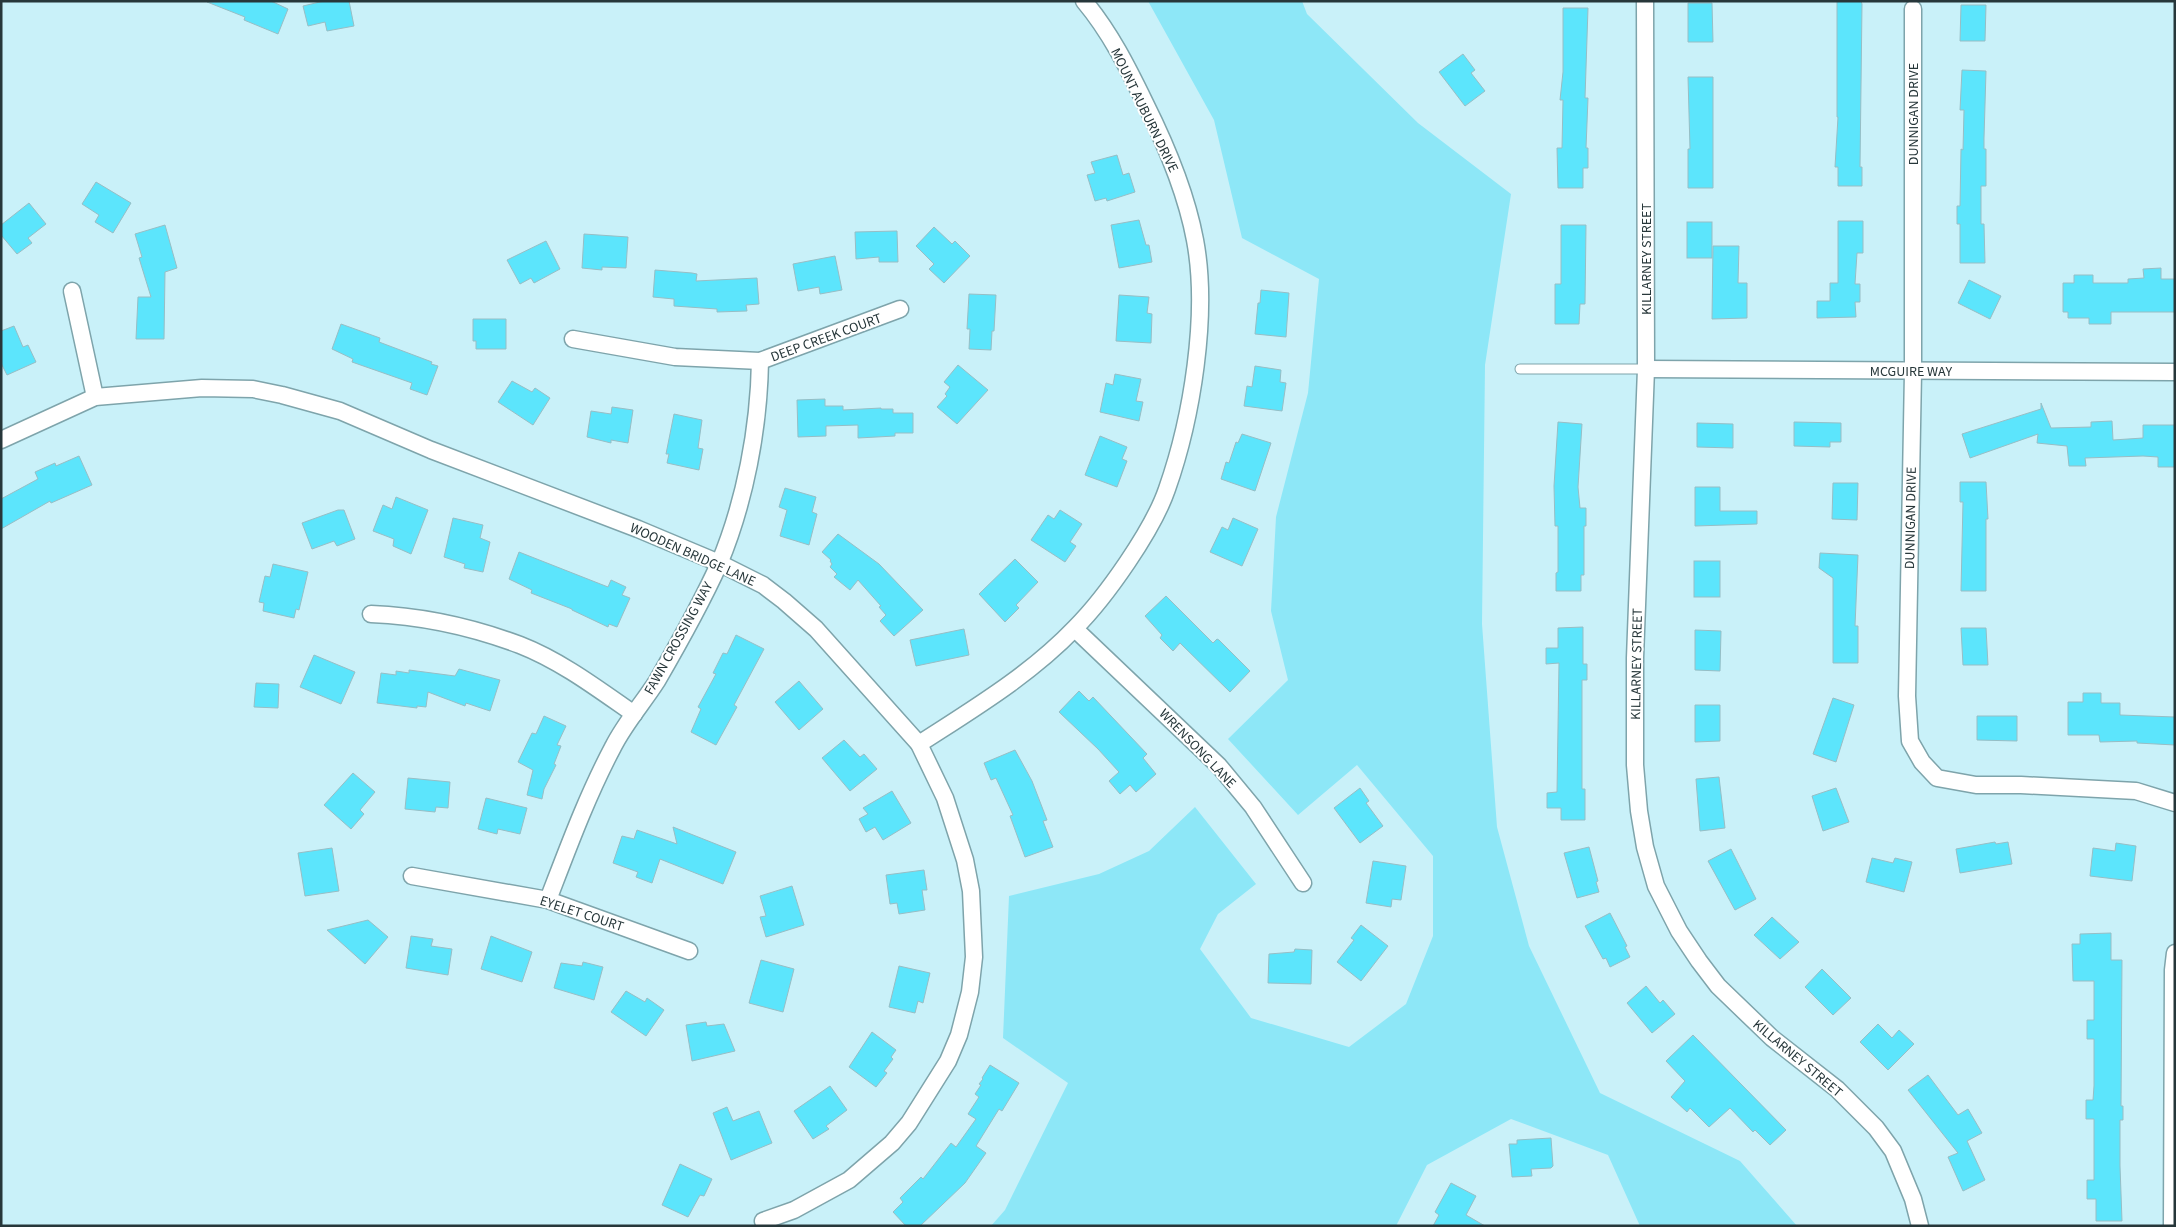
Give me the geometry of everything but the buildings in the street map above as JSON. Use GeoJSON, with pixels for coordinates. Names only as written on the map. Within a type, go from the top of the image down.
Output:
{"type":"FeatureCollection","features":[{"type":"Feature","properties":{"kind":"street","name":"MOUNT AUBURN DRIVE"},"geometry":{"type":"LineString","coordinates":[[919,744],[1009,685],[1075,629],[1103,596],[1150,524],[1167,490],[1188,412],[1199,321],[1199,272],[1195,240],[1182,188],[1164,143],[1134,79],[1110,37],[1084,1]]}},
{"type":"Feature","properties":{"kind":"street","name":"KILLARNEY STREET"},"geometry":{"type":"LineString","coordinates":[[1645,1],[1646,369],[1635,658],[1635,765],[1640,820],[1656,886],[1684,939],[1699,962],[1718,986],[1772,1038],[1837,1089],[1876,1128],[1892,1151],[1913,1199],[1920,1226]]}},
{"type":"Feature","properties":{"kind":"street","name":"DUNNIGAN DRIVE"},"geometry":{"type":"LineString","coordinates":[[1913,9],[1913,372],[1907,696],[1910,741],[1922,762],[1937,778],[1952,782],[1976,785],[2021,785],[2136,791],[2175,803]]}},
{"type":"Feature","properties":{"kind":"street"},"geometry":{"type":"LineString","coordinates":[[72,291],[95,397]]}},
{"type":"Feature","properties":{"kind":"street","name":"DEEP CREEK COURT"},"geometry":{"type":"LineString","coordinates":[[573,339],[675,357],[760,361],[900,309]]}},
{"type":"Feature","properties":{"kind":"street","name":"FAWN CROSSING WAY"},"geometry":{"type":"LineString","coordinates":[[548,900],[593,786],[614,745],[657,680],[719,563],[749,464],[754,433],[760,361]]}},
{"type":"Feature","properties":{"kind":"street","name":"MCGUIRE WAY"},"geometry":{"type":"LineString","coordinates":[[1646,369],[2175,372]]}},
{"type":"Feature","properties":{"kind":"street","name":"WOODEN BRIDGE LANE"},"geometry":{"type":"LineString","coordinates":[[1,440],[95,397],[202,388],[253,389],[282,395],[340,411],[431,450],[638,529],[719,563],[763,585],[784,600],[816,628],[919,744],[945,798],[965,860],[971,891],[974,957],[970,992],[959,1035],[948,1061],[909,1123],[880,1155],[849,1180],[794,1210],[763,1221]]}},
{"type":"Feature","properties":{"kind":"street"},"geometry":{"type":"LineString","coordinates":[[371,614],[407,616],[447,623],[520,645],[586,680],[634,714]]}},
{"type":"Feature","properties":{"kind":"street","name":"WRENSONG LANE"},"geometry":{"type":"LineString","coordinates":[[1075,629],[1219,766],[1253,807],[1304,883]]}},
{"type":"Feature","properties":{"kind":"street","name":"EYELET COURT"},"geometry":{"type":"LineString","coordinates":[[412,876],[548,900],[689,951]]}},
{"type":"Feature","properties":{"kind":"street"},"geometry":{"type":"LineString","coordinates":[[2172,1226],[2173,980],[2175,953]]}},
{"type":"Feature","properties":{"kind":"lane"},"geometry":{"type":"LineString","coordinates":[[1520,370],[1646,369]]}},
{"type":"Feature","properties":{"kind":"shaded area"},"geometry":{"type":"Polygon","coordinates":[[[1148,1],[1302,1],[1307,14],[1418,123],[1511,194],[1485,365],[1482,624],[1497,827],[1529,946],[1600,1093],[1740,1161],[1797,1226],[1640,1226],[1608,1155],[1511,1119],[1427,1165],[1396,1226],[991,1226],[1005,1210],[1068,1083],[1003,1038],[1009,896],[1099,874],[1149,851],[1195,807],[1256,884],[1218,914],[1200,949],[1251,1018],[1349,1047],[1406,1004],[1433,936],[1433,856],[1357,765],[1298,815],[1228,739],[1288,680],[1271,611],[1276,517],[1308,393],[1319,279],[1242,238],[1214,120],[1148,1]]]}}]}
